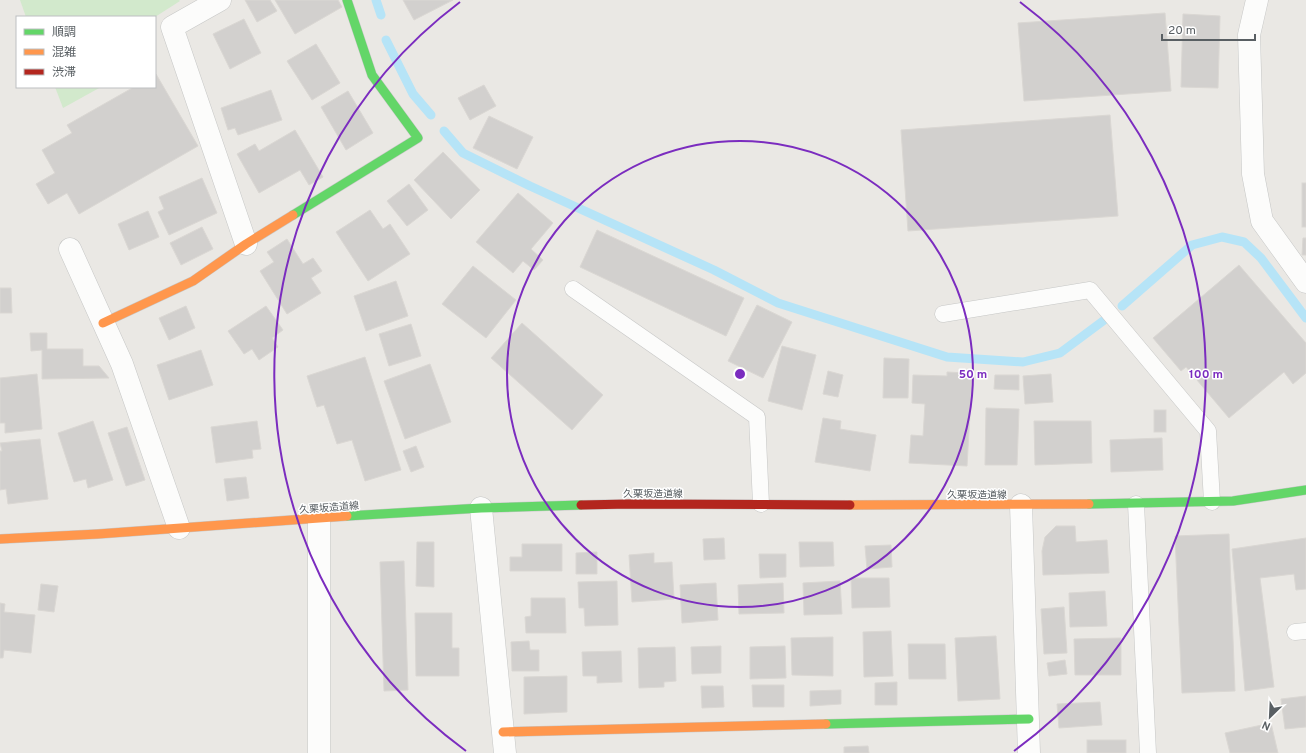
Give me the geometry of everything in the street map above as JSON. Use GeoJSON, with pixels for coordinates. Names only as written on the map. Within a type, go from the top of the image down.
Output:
{"type":"FeatureCollection","features":[{"type":"Feature","properties":{"kind":"main road"},"geometry":{"type":"LineString","coordinates":[[103,323],[193,281],[246,244],[418,138],[372,75],[348,0]]}},
{"type":"Feature","properties":{"kind":"main road","name":"久栗坂造道線"},"geometry":{"type":"LineString","coordinates":[[0,539],[98,534],[481,508],[629,504],[1136,504],[1233,501],[1306,490]]}},
{"type":"Feature","properties":{"kind":"main road"},"geometry":{"type":"LineString","coordinates":[[504,742],[1029,720]]}},
{"type":"Feature","properties":{"kind":"street"},"geometry":{"type":"LineString","coordinates":[[220,0],[172,27],[246,244]]}},
{"type":"Feature","properties":{"kind":"street"},"geometry":{"type":"LineString","coordinates":[[1257,0],[1249,35],[1253,174],[1262,221],[1306,282]]}},
{"type":"Feature","properties":{"kind":"street"},"geometry":{"type":"LineString","coordinates":[[70,250],[122,364],[179,528]]}},
{"type":"Feature","properties":{"kind":"street"},"geometry":{"type":"LineString","coordinates":[[1021,505],[1029,753]]}},
{"type":"Feature","properties":{"kind":"street"},"geometry":{"type":"LineString","coordinates":[[481,508],[504,742]]}},
{"type":"Feature","properties":{"kind":"street"},"geometry":{"type":"LineString","coordinates":[[319,518],[319,753]]}},
{"type":"Feature","properties":{"kind":"lane"},"geometry":{"type":"LineString","coordinates":[[573,289],[757,417],[761,504]]}},
{"type":"Feature","properties":{"kind":"lane"},"geometry":{"type":"LineString","coordinates":[[943,314],[1090,290],[1208,431],[1212,502]]}},
{"type":"Feature","properties":{"kind":"lane"},"geometry":{"type":"LineString","coordinates":[[1136,504],[1148,753]]}},
{"type":"Feature","properties":{"kind":"green space"},"geometry":{"type":"Polygon","coordinates":[[[20,0],[180,1],[156,16],[26,16],[20,0]]]}},
{"type":"Feature","properties":{"kind":"green space"},"geometry":{"type":"Polygon","coordinates":[[[55,88],[99,88],[63,108],[55,88]]]}},
{"type":"Feature","properties":{"kind":"building"},"geometry":{"type":"Polygon","coordinates":[[[245,0],[270,0],[277,11],[257,22],[245,0]]]}},
{"type":"Feature","properties":{"kind":"building"},"geometry":{"type":"Polygon","coordinates":[[[275,0],[338,0],[342,7],[295,34],[275,0]]]}},
{"type":"Feature","properties":{"kind":"building"},"geometry":{"type":"Polygon","coordinates":[[[403,0],[453,0],[414,20],[403,0]]]}},
{"type":"Feature","properties":{"kind":"building"},"geometry":{"type":"Polygon","coordinates":[[[1165,13],[1171,91],[1024,101],[1018,23],[1165,13]]]}},
{"type":"Feature","properties":{"kind":"building"},"geometry":{"type":"Polygon","coordinates":[[[1183,14],[1220,16],[1218,88],[1181,87],[1183,14]]]}},
{"type":"Feature","properties":{"kind":"building"},"geometry":{"type":"Polygon","coordinates":[[[244,19],[261,53],[230,69],[213,34],[244,19]]]}},
{"type":"Feature","properties":{"kind":"building"},"geometry":{"type":"Polygon","coordinates":[[[316,44],[340,83],[312,100],[287,61],[316,44]]]}},
{"type":"Feature","properties":{"kind":"building"},"geometry":{"type":"Polygon","coordinates":[[[156,74],[198,146],[79,214],[67,193],[48,204],[36,184],[55,173],[42,150],[72,133],[67,125],[132,88],[156,88],[156,74]]]}},
{"type":"Feature","properties":{"kind":"building"},"geometry":{"type":"Polygon","coordinates":[[[484,85],[496,106],[470,120],[458,98],[484,85]]]}},
{"type":"Feature","properties":{"kind":"building"},"geometry":{"type":"Polygon","coordinates":[[[271,90],[282,120],[238,135],[235,128],[228,130],[221,108],[271,90]]]}},
{"type":"Feature","properties":{"kind":"building"},"geometry":{"type":"Polygon","coordinates":[[[348,91],[373,133],[346,150],[321,107],[348,91]]]}},
{"type":"Feature","properties":{"kind":"building"},"geometry":{"type":"Polygon","coordinates":[[[1110,115],[1118,216],[908,231],[901,130],[1110,115]]]}},
{"type":"Feature","properties":{"kind":"building"},"geometry":{"type":"Polygon","coordinates":[[[489,116],[533,137],[517,169],[473,148],[489,116]]]}},
{"type":"Feature","properties":{"kind":"building"},"geometry":{"type":"Polygon","coordinates":[[[295,130],[323,177],[309,185],[300,170],[259,193],[237,154],[255,144],[259,151],[295,130]]]}},
{"type":"Feature","properties":{"kind":"building"},"geometry":{"type":"Polygon","coordinates":[[[443,152],[480,190],[451,219],[414,180],[443,152]]]}},
{"type":"Feature","properties":{"kind":"building"},"geometry":{"type":"Polygon","coordinates":[[[202,178],[217,213],[169,235],[158,212],[164,209],[159,197],[202,178]]]}},
{"type":"Feature","properties":{"kind":"building"},"geometry":{"type":"Polygon","coordinates":[[[1302,183],[1306,183],[1306,227],[1302,227],[1302,183]]]}},
{"type":"Feature","properties":{"kind":"building"},"geometry":{"type":"Polygon","coordinates":[[[409,184],[428,210],[407,226],[387,201],[409,184]]]}},
{"type":"Feature","properties":{"kind":"building"},"geometry":{"type":"Polygon","coordinates":[[[518,193],[553,223],[531,249],[543,260],[534,270],[523,261],[513,273],[476,242],[518,193]]]}},
{"type":"Feature","properties":{"kind":"building"},"geometry":{"type":"Polygon","coordinates":[[[370,210],[383,229],[390,224],[410,254],[368,281],[336,232],[370,210]]]}},
{"type":"Feature","properties":{"kind":"building"},"geometry":{"type":"Polygon","coordinates":[[[148,211],[159,237],[129,250],[118,224],[148,211]]]}},
{"type":"Feature","properties":{"kind":"building"},"geometry":{"type":"Polygon","coordinates":[[[202,227],[213,249],[181,265],[170,243],[202,227]]]}},
{"type":"Feature","properties":{"kind":"building"},"geometry":{"type":"Polygon","coordinates":[[[597,230],[744,298],[726,336],[580,267],[597,230]]]}},
{"type":"Feature","properties":{"kind":"building"},"geometry":{"type":"Polygon","coordinates":[[[1303,238],[1306,238],[1306,255],[1302,255],[1303,238]]]}},
{"type":"Feature","properties":{"kind":"building"},"geometry":{"type":"Polygon","coordinates":[[[287,239],[303,264],[313,258],[322,271],[311,278],[321,293],[287,314],[260,271],[274,262],[267,252],[287,239]]]}},
{"type":"Feature","properties":{"kind":"building"},"geometry":{"type":"Polygon","coordinates":[[[1239,265],[1306,343],[1306,373],[1293,384],[1284,372],[1229,418],[1186,367],[1181,371],[1153,338],[1239,265]]]}},
{"type":"Feature","properties":{"kind":"building"},"geometry":{"type":"Polygon","coordinates":[[[473,266],[516,300],[486,338],[442,304],[473,266]]]}},
{"type":"Feature","properties":{"kind":"building"},"geometry":{"type":"Polygon","coordinates":[[[396,281],[408,316],[366,331],[354,296],[396,281]]]}},
{"type":"Feature","properties":{"kind":"building"},"geometry":{"type":"Polygon","coordinates":[[[0,288],[11,288],[12,313],[0,313],[0,288]]]}},
{"type":"Feature","properties":{"kind":"building"},"geometry":{"type":"Polygon","coordinates":[[[757,305],[792,322],[763,378],[728,361],[757,305]]]}},
{"type":"Feature","properties":{"kind":"building"},"geometry":{"type":"Polygon","coordinates":[[[186,306],[195,328],[169,340],[159,318],[186,306]]]}},
{"type":"Feature","properties":{"kind":"building"},"geometry":{"type":"Polygon","coordinates":[[[266,306],[283,330],[272,338],[278,347],[259,360],[252,349],[244,354],[228,331],[266,306]]]}},
{"type":"Feature","properties":{"kind":"building"},"geometry":{"type":"Polygon","coordinates":[[[522,323],[603,395],[572,430],[491,358],[522,323]]]}},
{"type":"Feature","properties":{"kind":"building"},"geometry":{"type":"Polygon","coordinates":[[[411,324],[421,356],[389,366],[379,334],[411,324]]]}},
{"type":"Feature","properties":{"kind":"building"},"geometry":{"type":"Polygon","coordinates":[[[30,333],[47,333],[47,349],[83,349],[83,366],[99,366],[109,378],[42,379],[42,350],[31,351],[30,333]]]}},
{"type":"Feature","properties":{"kind":"building"},"geometry":{"type":"Polygon","coordinates":[[[782,346],[816,355],[802,410],[768,401],[782,346]]]}},
{"type":"Feature","properties":{"kind":"building"},"geometry":{"type":"Polygon","coordinates":[[[201,350],[213,385],[169,400],[157,365],[201,350]]]}},
{"type":"Feature","properties":{"kind":"building"},"geometry":{"type":"Polygon","coordinates":[[[365,357],[401,470],[365,481],[352,440],[337,444],[324,405],[317,407],[307,376],[365,357]]]}},
{"type":"Feature","properties":{"kind":"building"},"geometry":{"type":"Polygon","coordinates":[[[884,358],[909,359],[908,398],[883,398],[884,358]]]}},
{"type":"Feature","properties":{"kind":"building"},"geometry":{"type":"Polygon","coordinates":[[[430,364],[451,422],[405,439],[384,381],[430,364]]]}},
{"type":"Feature","properties":{"kind":"building"},"geometry":{"type":"Polygon","coordinates":[[[828,371],[843,375],[838,397],[823,394],[828,371]]]}},
{"type":"Feature","properties":{"kind":"building"},"geometry":{"type":"Polygon","coordinates":[[[947,372],[965,373],[964,377],[972,378],[967,466],[909,463],[911,435],[923,436],[925,404],[912,403],[913,375],[947,376],[947,372]]]}},
{"type":"Feature","properties":{"kind":"building"},"geometry":{"type":"Polygon","coordinates":[[[37,374],[42,429],[5,433],[5,423],[0,423],[0,378],[37,374]]]}},
{"type":"Feature","properties":{"kind":"building"},"geometry":{"type":"Polygon","coordinates":[[[1051,374],[1053,402],[1025,404],[1023,376],[1051,374]]]}},
{"type":"Feature","properties":{"kind":"building"},"geometry":{"type":"Polygon","coordinates":[[[995,375],[1019,375],[1019,390],[994,389],[995,375]]]}},
{"type":"Feature","properties":{"kind":"building"},"geometry":{"type":"Polygon","coordinates":[[[986,408],[1019,409],[1017,465],[985,465],[986,408]]]}},
{"type":"Feature","properties":{"kind":"building"},"geometry":{"type":"Polygon","coordinates":[[[1154,410],[1166,410],[1166,432],[1154,432],[1154,410]]]}},
{"type":"Feature","properties":{"kind":"building"},"geometry":{"type":"Polygon","coordinates":[[[823,418],[841,421],[840,429],[876,435],[870,471],[815,462],[823,418]]]}},
{"type":"Feature","properties":{"kind":"building"},"geometry":{"type":"Polygon","coordinates":[[[93,421],[113,480],[88,488],[86,479],[74,482],[58,433],[93,421]]]}},
{"type":"Feature","properties":{"kind":"building"},"geometry":{"type":"Polygon","coordinates":[[[257,421],[261,449],[252,450],[253,458],[216,463],[211,427],[257,421]]]}},
{"type":"Feature","properties":{"kind":"building"},"geometry":{"type":"Polygon","coordinates":[[[1034,421],[1091,421],[1092,463],[1035,465],[1034,421]]]}},
{"type":"Feature","properties":{"kind":"building"},"geometry":{"type":"Polygon","coordinates":[[[127,427],[145,480],[126,486],[108,433],[127,427]]]}},
{"type":"Feature","properties":{"kind":"building"},"geometry":{"type":"Polygon","coordinates":[[[1162,438],[1163,470],[1111,472],[1110,440],[1162,438]]]}},
{"type":"Feature","properties":{"kind":"building"},"geometry":{"type":"Polygon","coordinates":[[[40,439],[48,499],[8,504],[6,489],[0,490],[0,451],[2,451],[0,443],[40,439]]]}},
{"type":"Feature","properties":{"kind":"building"},"geometry":{"type":"Polygon","coordinates":[[[416,446],[424,467],[411,472],[403,451],[416,446]]]}},
{"type":"Feature","properties":{"kind":"building"},"geometry":{"type":"Polygon","coordinates":[[[246,477],[249,498],[227,501],[224,479],[246,477]]]}},
{"type":"Feature","properties":{"kind":"building"},"geometry":{"type":"Polygon","coordinates":[[[1056,526],[1075,526],[1076,542],[1107,540],[1109,573],[1043,575],[1042,551],[1045,537],[1056,526]]]}},
{"type":"Feature","properties":{"kind":"building"},"geometry":{"type":"Polygon","coordinates":[[[1229,534],[1235,691],[1182,693],[1175,536],[1229,534]]]}},
{"type":"Feature","properties":{"kind":"building"},"geometry":{"type":"Polygon","coordinates":[[[724,538],[725,559],[704,560],[703,539],[724,538]]]}},
{"type":"Feature","properties":{"kind":"building"},"geometry":{"type":"Polygon","coordinates":[[[1306,538],[1306,589],[1296,590],[1294,574],[1260,578],[1274,687],[1245,691],[1232,549],[1306,538]]]}},
{"type":"Feature","properties":{"kind":"building"},"geometry":{"type":"Polygon","coordinates":[[[417,542],[434,542],[434,587],[416,586],[417,542]]]}},
{"type":"Feature","properties":{"kind":"building"},"geometry":{"type":"Polygon","coordinates":[[[799,542],[833,542],[834,566],[800,567],[799,542]]]}},
{"type":"Feature","properties":{"kind":"building"},"geometry":{"type":"Polygon","coordinates":[[[522,544],[562,544],[562,571],[510,571],[510,557],[522,557],[522,544]]]}},
{"type":"Feature","properties":{"kind":"building"},"geometry":{"type":"Polygon","coordinates":[[[891,545],[892,567],[867,569],[865,546],[891,545]]]}},
{"type":"Feature","properties":{"kind":"building"},"geometry":{"type":"Polygon","coordinates":[[[597,552],[597,574],[576,574],[576,553],[597,552]]]}},
{"type":"Feature","properties":{"kind":"building"},"geometry":{"type":"Polygon","coordinates":[[[654,553],[654,563],[672,562],[674,599],[632,602],[629,555],[654,553]]]}},
{"type":"Feature","properties":{"kind":"building"},"geometry":{"type":"Polygon","coordinates":[[[759,554],[786,554],[786,577],[760,578],[759,554]]]}},
{"type":"Feature","properties":{"kind":"building"},"geometry":{"type":"Polygon","coordinates":[[[404,561],[408,690],[384,691],[380,562],[404,561]]]}},
{"type":"Feature","properties":{"kind":"building"},"geometry":{"type":"Polygon","coordinates":[[[851,578],[889,578],[890,607],[852,608],[851,578]]]}},
{"type":"Feature","properties":{"kind":"building"},"geometry":{"type":"Polygon","coordinates":[[[617,581],[618,625],[585,626],[584,608],[579,608],[578,582],[617,581]]]}},
{"type":"Feature","properties":{"kind":"building"},"geometry":{"type":"Polygon","coordinates":[[[840,581],[842,614],[804,615],[803,583],[840,581]]]}},
{"type":"Feature","properties":{"kind":"building"},"geometry":{"type":"Polygon","coordinates":[[[716,583],[718,620],[682,623],[680,585],[716,583]]]}},
{"type":"Feature","properties":{"kind":"building"},"geometry":{"type":"Polygon","coordinates":[[[783,583],[784,613],[739,614],[738,585],[783,583]]]}},
{"type":"Feature","properties":{"kind":"building"},"geometry":{"type":"Polygon","coordinates":[[[41,584],[58,586],[54,612],[38,610],[41,584]]]}},
{"type":"Feature","properties":{"kind":"building"},"geometry":{"type":"Polygon","coordinates":[[[1105,591],[1107,626],[1070,627],[1069,593],[1105,591]]]}},
{"type":"Feature","properties":{"kind":"building"},"geometry":{"type":"Polygon","coordinates":[[[531,598],[565,598],[566,633],[526,633],[525,617],[531,616],[531,598]]]}},
{"type":"Feature","properties":{"kind":"building"},"geometry":{"type":"Polygon","coordinates":[[[0,603],[5,604],[4,612],[35,615],[31,653],[4,650],[3,658],[0,658],[0,603]]]}},
{"type":"Feature","properties":{"kind":"building"},"geometry":{"type":"Polygon","coordinates":[[[1064,607],[1067,653],[1044,654],[1041,609],[1064,607]]]}},
{"type":"Feature","properties":{"kind":"building"},"geometry":{"type":"Polygon","coordinates":[[[415,613],[452,613],[452,648],[459,648],[459,676],[416,676],[415,613]]]}},
{"type":"Feature","properties":{"kind":"building"},"geometry":{"type":"Polygon","coordinates":[[[891,631],[893,676],[864,677],[863,632],[891,631]]]}},
{"type":"Feature","properties":{"kind":"building"},"geometry":{"type":"Polygon","coordinates":[[[996,636],[1000,699],[958,701],[955,638],[996,636]]]}},
{"type":"Feature","properties":{"kind":"building"},"geometry":{"type":"Polygon","coordinates":[[[833,637],[833,676],[792,675],[791,638],[833,637]]]}},
{"type":"Feature","properties":{"kind":"building"},"geometry":{"type":"Polygon","coordinates":[[[1121,638],[1121,675],[1075,675],[1074,639],[1121,638]]]}},
{"type":"Feature","properties":{"kind":"building"},"geometry":{"type":"Polygon","coordinates":[[[529,641],[530,650],[539,650],[539,671],[512,671],[511,642],[529,641]]]}},
{"type":"Feature","properties":{"kind":"building"},"geometry":{"type":"Polygon","coordinates":[[[908,644],[945,644],[946,679],[909,679],[908,644]]]}},
{"type":"Feature","properties":{"kind":"building"},"geometry":{"type":"Polygon","coordinates":[[[721,646],[721,673],[692,674],[691,647],[721,646]]]}},
{"type":"Feature","properties":{"kind":"building"},"geometry":{"type":"Polygon","coordinates":[[[785,646],[786,678],[750,679],[750,647],[785,646]]]}},
{"type":"Feature","properties":{"kind":"building"},"geometry":{"type":"Polygon","coordinates":[[[675,647],[676,681],[664,682],[664,687],[639,688],[638,648],[675,647]]]}},
{"type":"Feature","properties":{"kind":"building"},"geometry":{"type":"Polygon","coordinates":[[[621,651],[622,682],[597,683],[597,676],[583,676],[582,652],[621,651]]]}},
{"type":"Feature","properties":{"kind":"building"},"geometry":{"type":"Polygon","coordinates":[[[1065,660],[1067,674],[1049,676],[1047,663],[1065,660]]]}},
{"type":"Feature","properties":{"kind":"building"},"geometry":{"type":"Polygon","coordinates":[[[567,676],[567,712],[524,714],[524,677],[567,676]]]}},
{"type":"Feature","properties":{"kind":"building"},"geometry":{"type":"Polygon","coordinates":[[[897,682],[897,705],[875,705],[875,683],[897,682]]]}},
{"type":"Feature","properties":{"kind":"building"},"geometry":{"type":"Polygon","coordinates":[[[752,685],[784,685],[784,707],[753,707],[752,685]]]}},
{"type":"Feature","properties":{"kind":"building"},"geometry":{"type":"Polygon","coordinates":[[[701,686],[723,686],[724,707],[702,708],[701,686]]]}},
{"type":"Feature","properties":{"kind":"building"},"geometry":{"type":"Polygon","coordinates":[[[841,690],[841,704],[810,706],[810,691],[841,690]]]}},
{"type":"Feature","properties":{"kind":"building"},"geometry":{"type":"Polygon","coordinates":[[[1306,696],[1306,727],[1285,729],[1281,699],[1306,696]]]}},
{"type":"Feature","properties":{"kind":"building"},"geometry":{"type":"Polygon","coordinates":[[[1100,702],[1102,725],[1059,728],[1057,704],[1100,702]]]}},
{"type":"Feature","properties":{"kind":"building"},"geometry":{"type":"Polygon","coordinates":[[[1271,723],[1278,753],[1230,753],[1225,733],[1271,723]]]}},
{"type":"Feature","properties":{"kind":"building"},"geometry":{"type":"Polygon","coordinates":[[[1087,740],[1126,740],[1126,753],[1087,753],[1087,740]]]}},
{"type":"Feature","properties":{"kind":"building"},"geometry":{"type":"Polygon","coordinates":[[[868,746],[869,753],[844,753],[844,747],[868,746]]]}},
{"type":"Feature","properties":{"kind":"waterway"},"geometry":{"type":"LineString","coordinates":[[376,0],[381,15]]}},
{"type":"Feature","properties":{"kind":"waterway"},"geometry":{"type":"LineString","coordinates":[[386,40],[413,94],[431,115]]}},
{"type":"Feature","properties":{"kind":"waterway"},"geometry":{"type":"LineString","coordinates":[[444,131],[463,153],[530,186],[714,270],[778,303],[947,357],[1023,362],[1060,353],[1103,321]]}},
{"type":"Feature","properties":{"kind":"waterway"},"geometry":{"type":"LineString","coordinates":[[1122,306],[1192,245],[1222,237],[1244,242],[1261,258],[1306,318]]}},
{"type":"Feature","properties":{"kind":"traffic: fast"},"geometry":{"type":"LineString","coordinates":[[293,215],[418,138],[372,75],[347,0]]}},
{"type":"Feature","properties":{"kind":"traffic: fast"},"geometry":{"type":"LineString","coordinates":[[1089,504],[1233,501],[1306,490]]}},
{"type":"Feature","properties":{"kind":"traffic: fast"},"geometry":{"type":"LineString","coordinates":[[347,516],[481,508],[581,505]]}},
{"type":"Feature","properties":{"kind":"traffic: fast"},"geometry":{"type":"LineString","coordinates":[[826,724],[1029,719]]}},
{"type":"Feature","properties":{"kind":"traffic: slow"},"geometry":{"type":"LineString","coordinates":[[103,323],[193,281],[246,244],[293,215]]}},
{"type":"Feature","properties":{"kind":"traffic: slow"},"geometry":{"type":"LineString","coordinates":[[850,505],[1089,504]]}},
{"type":"Feature","properties":{"kind":"traffic: slow"},"geometry":{"type":"LineString","coordinates":[[0,539],[98,534],[347,516]]}},
{"type":"Feature","properties":{"kind":"traffic: slow"},"geometry":{"type":"LineString","coordinates":[[503,732],[826,724]]}},
{"type":"Feature","properties":{"kind":"traffic: jam"},"geometry":{"type":"LineString","coordinates":[[581,505],[850,505]]}}]}
